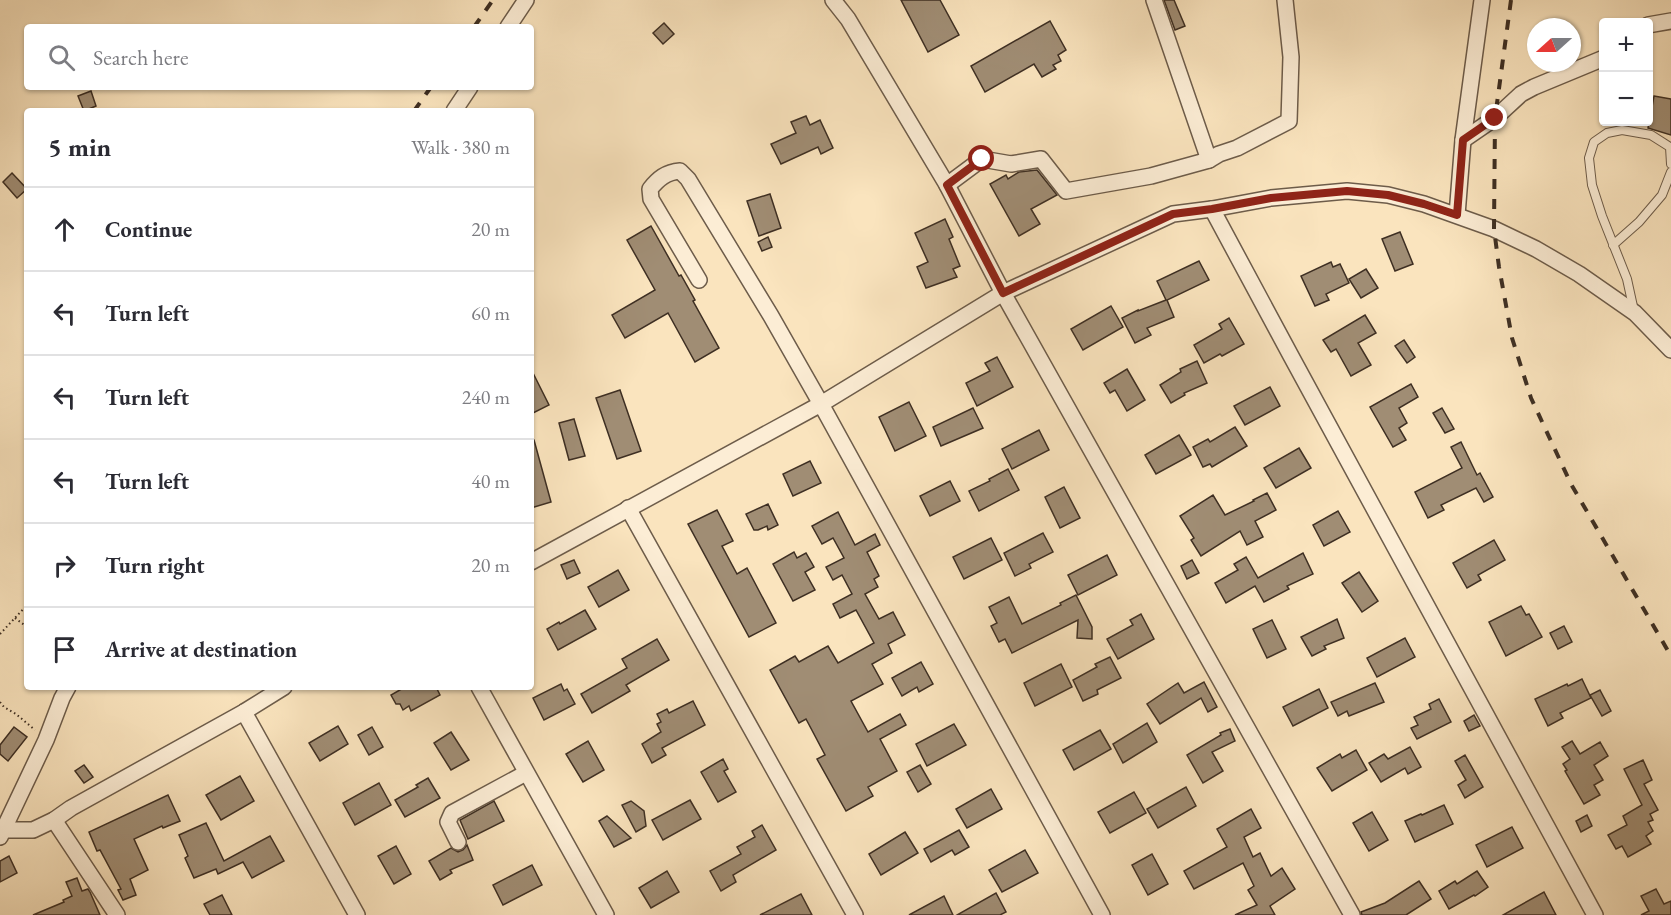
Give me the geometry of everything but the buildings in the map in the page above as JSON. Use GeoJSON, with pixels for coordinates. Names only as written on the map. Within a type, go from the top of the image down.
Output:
{"type":"FeatureCollection","features":[{"type":"Feature","properties":{"kind":"street"},"geometry":{"type":"LineString","coordinates":[[510,24],[526,0]]}},
{"type":"Feature","properties":{"kind":"street"},"geometry":{"type":"LineString","coordinates":[[833,0],[854,29],[947,185],[1003,293],[1352,915]]}},
{"type":"Feature","properties":{"kind":"street"},"geometry":{"type":"LineString","coordinates":[[1154,0],[1209,160]]}},
{"type":"Feature","properties":{"kind":"street"},"geometry":{"type":"LineString","coordinates":[[947,185],[982,159],[1011,164],[1041,159],[1066,191],[1151,176],[1209,160],[1289,121],[1290,57],[1285,0]]}},
{"type":"Feature","properties":{"kind":"street"},"geometry":{"type":"LineString","coordinates":[[1457,215],[1463,140],[1482,0]]}},
{"type":"Feature","properties":{"kind":"street"},"geometry":{"type":"LineString","coordinates":[[1653,25],[1671,21]]}},
{"type":"Feature","properties":{"kind":"street"},"geometry":{"type":"LineString","coordinates":[[1463,140],[1495,118],[1521,94],[1599,60]]}},
{"type":"Feature","properties":{"kind":"street"},"geometry":{"type":"LineString","coordinates":[[456,108],[468,90]]}},
{"type":"Feature","properties":{"kind":"street"},"geometry":{"type":"LineString","coordinates":[[699,280],[651,199],[650,189],[657,180],[670,172],[680,171],[699,194],[771,316],[1102,915]]}},
{"type":"Feature","properties":{"kind":"street"},"geometry":{"type":"LineString","coordinates":[[534,560],[821,404],[1003,293],[1173,214],[1271,198],[1347,191],[1388,195],[1424,204],[1494,229],[1580,274],[1635,313],[1671,350]]}},
{"type":"Feature","properties":{"kind":"street"},"geometry":{"type":"LineString","coordinates":[[1212,209],[1595,915]]}},
{"type":"Feature","properties":{"kind":"street"},"geometry":{"type":"LineString","coordinates":[[628,508],[855,915]]}},
{"type":"Feature","properties":{"kind":"street"},"geometry":{"type":"LineString","coordinates":[[2,833],[46,740],[66,690]]}},
{"type":"Feature","properties":{"kind":"street"},"geometry":{"type":"LineString","coordinates":[[2,833],[33,830],[54,820],[71,808],[279,690]]}},
{"type":"Feature","properties":{"kind":"street"},"geometry":{"type":"LineString","coordinates":[[481,690],[606,915]]}},
{"type":"Feature","properties":{"kind":"street"},"geometry":{"type":"LineString","coordinates":[[244,712],[357,915]]}},
{"type":"Feature","properties":{"kind":"street"},"geometry":{"type":"LineString","coordinates":[[458,843],[448,822],[452,813],[526,773]]}},
{"type":"Feature","properties":{"kind":"street"},"geometry":{"type":"LineString","coordinates":[[54,820],[117,915]]}},
{"type":"Feature","properties":{"kind":"lane"},"geometry":{"type":"LineString","coordinates":[[1635,313],[1628,279],[1613,245],[1592,185],[1589,158],[1594,142],[1607,133],[1622,130],[1651,135],[1670,147],[1671,164]]}},
{"type":"Feature","properties":{"kind":"lane"},"geometry":{"type":"LineString","coordinates":[[1613,245],[1639,222],[1662,195],[1671,172]]}},
{"type":"Feature","properties":{"kind":"path"},"geometry":{"type":"LineString","coordinates":[[0,634],[24,608]]}},
{"type":"Feature","properties":{"kind":"path"},"geometry":{"type":"LineString","coordinates":[[15,618],[24,625]]}},
{"type":"Feature","properties":{"kind":"path"},"geometry":{"type":"LineString","coordinates":[[0,702],[46,740]]}},
{"type":"Feature","properties":{"kind":"railway"},"geometry":{"type":"LineString","coordinates":[[476,24],[493,0]]}},
{"type":"Feature","properties":{"kind":"railway"},"geometry":{"type":"LineString","coordinates":[[1511,0],[1495,118],[1494,229],[1512,338],[1531,398],[1571,484],[1671,656]]}},
{"type":"Feature","properties":{"kind":"railway"},"geometry":{"type":"LineString","coordinates":[[416,108],[429,90]]}},
{"type":"Feature","properties":{"kind":"route"},"geometry":{"type":"LineString","coordinates":[[982,159],[947,185],[1003,293],[1173,214],[1271,198],[1347,191],[1388,195],[1457,215],[1463,140],[1495,118]]}}]}
